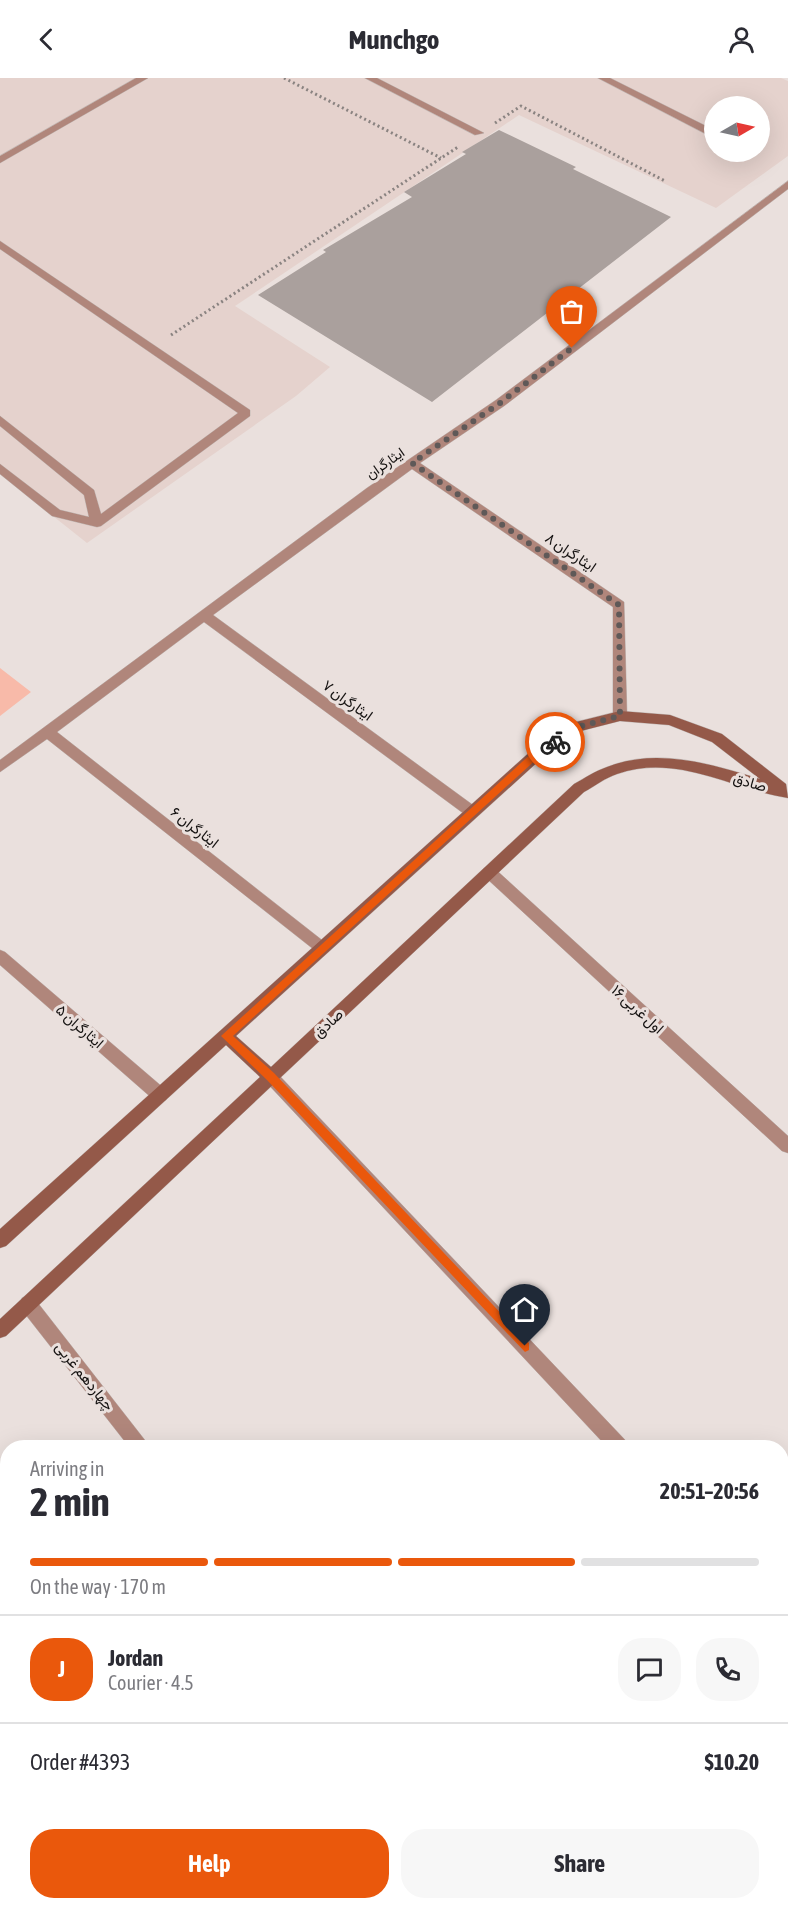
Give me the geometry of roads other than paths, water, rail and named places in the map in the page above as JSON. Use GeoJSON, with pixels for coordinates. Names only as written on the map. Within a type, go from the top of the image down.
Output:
{"type":"FeatureCollection","features":[{"type":"Feature","properties":{"kind":"street"},"geometry":{"type":"LineString","coordinates":[[0,160],[143,78]]}},
{"type":"Feature","properties":{"kind":"street"},"geometry":{"type":"LineString","coordinates":[[370,78],[479,133]]}},
{"type":"Feature","properties":{"kind":"street"},"geometry":{"type":"LineString","coordinates":[[603,78],[704,129]]}},
{"type":"Feature","properties":{"kind":"street","name":"ایثارگران"},"geometry":{"type":"LineString","coordinates":[[0,767],[412,463],[500,403],[788,184]]}},
{"type":"Feature","properties":{"kind":"street"},"geometry":{"type":"LineString","coordinates":[[0,244],[246,413],[97,523]]}},
{"type":"Feature","properties":{"kind":"street"},"geometry":{"type":"LineString","coordinates":[[0,420],[90,493],[97,523]]}},
{"type":"Feature","properties":{"kind":"street","name":"ایثارگران ۸"},"geometry":{"type":"LineString","coordinates":[[412,463],[619,605],[620,716]]}},
{"type":"Feature","properties":{"kind":"street"},"geometry":{"type":"LineString","coordinates":[[0,468],[56,513],[97,523]]}},
{"type":"Feature","properties":{"kind":"street","name":"ایثارگران ۷"},"geometry":{"type":"LineString","coordinates":[[204,615],[472,812]]}},
{"type":"Feature","properties":{"kind":"street","name":"صادق"},"geometry":{"type":"LineString","coordinates":[[0,1240],[472,812],[537,754],[573,728],[620,716],[670,720],[717,738],[787,793]]}},
{"type":"Feature","properties":{"kind":"street","name":"ایثارگران ۶"},"geometry":{"type":"LineString","coordinates":[[47,732],[322,948]]}},
{"type":"Feature","properties":{"kind":"street","name":"صادق"},"geometry":{"type":"LineString","coordinates":[[0,1330],[579,788],[616,768],[661,762],[708,770],[787,793]]}},
{"type":"Feature","properties":{"kind":"street","name":"۱۶ اول غربی"},"geometry":{"type":"LineString","coordinates":[[489,872],[788,1146]]}},
{"type":"Feature","properties":{"kind":"street","name":"ایثارگران ۵"},"geometry":{"type":"LineString","coordinates":[[0,956],[160,1095]]}},
{"type":"Feature","properties":{"kind":"street"},"geometry":{"type":"LineString","coordinates":[[226,1036],[270,1077],[613,1440]]}},
{"type":"Feature","properties":{"kind":"street","name":"چهاردهم غربی"},"geometry":{"type":"LineString","coordinates":[[28,1304],[136,1440]]}}]}
